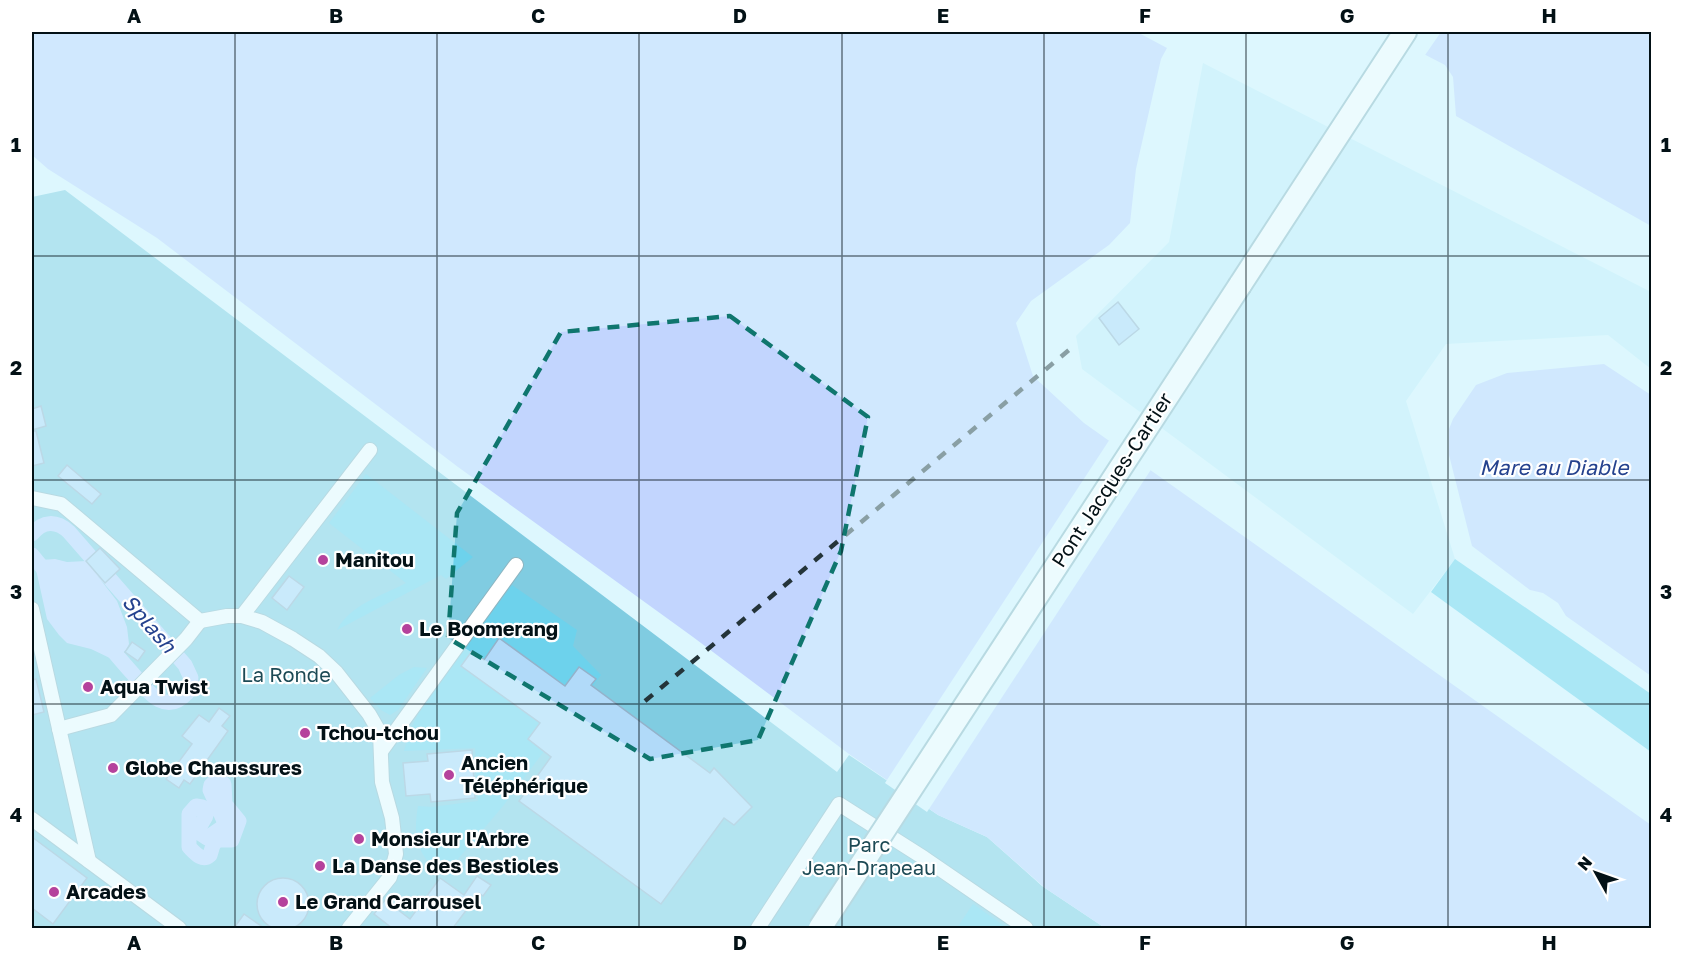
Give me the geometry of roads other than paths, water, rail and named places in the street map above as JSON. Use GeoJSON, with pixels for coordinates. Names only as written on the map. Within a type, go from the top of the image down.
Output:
{"type":"FeatureCollection","features":[{"type":"Feature","properties":{"kind":"main road","name":"Pont Jacques-Cartier"},"geometry":{"type":"LineString","coordinates":[[820,928],[1405,32]]}},
{"type":"Feature","properties":{"kind":"street"},"geometry":{"type":"LineString","coordinates":[[242,616],[370,450]]}},
{"type":"Feature","properties":{"kind":"street"},"geometry":{"type":"LineString","coordinates":[[32,498],[61,504],[200,621]]}},
{"type":"Feature","properties":{"kind":"street"},"geometry":{"type":"LineString","coordinates":[[382,750],[516,565]]}},
{"type":"Feature","properties":{"kind":"street"},"geometry":{"type":"LineString","coordinates":[[32,609],[36,653],[59,729],[89,861]]}},
{"type":"Feature","properties":{"kind":"street"},"geometry":{"type":"LineString","coordinates":[[59,729],[111,715],[186,639],[200,621],[242,616],[262,622],[319,656],[336,672],[369,714],[380,733],[382,782],[392,818],[396,854],[390,877],[349,928]]}},
{"type":"Feature","properties":{"kind":"street"},"geometry":{"type":"LineString","coordinates":[[758,928],[839,804],[924,858],[1026,928]]}},
{"type":"Feature","properties":{"kind":"street"},"geometry":{"type":"LineString","coordinates":[[32,819],[179,928]]}},
{"type":"Feature","properties":{"kind":"water"},"geometry":{"type":"Polygon","coordinates":[[[32,32],[1137,32],[1167,48],[1161,59],[1136,169],[1130,223],[1109,245],[1031,301],[1016,323],[1033,376],[1084,423],[1651,825],[1651,928],[1105,928],[1045,888],[987,837],[938,815],[849,754],[693,637],[458,467],[157,238],[48,169],[32,155],[32,32]]]}},
{"type":"Feature","properties":{"kind":"water"},"geometry":{"type":"Polygon","coordinates":[[[1381,32],[1651,32],[1651,226],[1456,116],[1453,77],[1445,65],[1381,32]]]}},
{"type":"Feature","properties":{"kind":"water","name":"Mare au Diable"},"geometry":{"type":"Polygon","coordinates":[[[1604,364],[1651,395],[1651,676],[1566,616],[1558,603],[1543,593],[1530,590],[1472,546],[1449,455],[1449,429],[1453,419],[1476,385],[1507,373],[1604,364]]]}},
{"type":"Feature","properties":{"kind":"water"},"geometry":{"type":"Polygon","coordinates":[[[55,559],[67,562],[86,561],[117,601],[127,627],[129,644],[126,650],[114,660],[91,649],[67,643],[47,619],[35,565],[41,560],[55,559]]]}},
{"type":"Feature","properties":{"kind":"waterway","name":"Splash"},"geometry":{"type":"LineString","coordinates":[[32,534],[45,524],[59,525],[69,532],[185,665],[191,678],[187,693],[179,700],[171,702],[158,699],[145,688],[105,642]]}},
{"type":"Feature","properties":{"kind":"waterway","name":"Splash"},"geometry":{"type":"LineString","coordinates":[[32,555],[51,578]]}},
{"type":"Feature","properties":{"kind":"waterway"},"geometry":{"type":"LineString","coordinates":[[215,781],[224,784],[225,804],[239,821],[232,840],[217,840],[210,855],[204,858],[189,847],[189,814],[196,806],[202,807],[206,816],[199,828],[201,834],[207,838],[223,827],[224,821],[210,790],[215,781]]}},
{"type":"Feature","properties":{"kind":"railway"},"geometry":{"type":"LineString","coordinates":[[645,701],[1069,350]]}},
{"type":"Feature","properties":{"kind":"place","name":"Manitou"},"geometry":{"type":"Point","coordinates":[323,560]}},
{"type":"Feature","properties":{"kind":"place","name":"Le Boomerang"},"geometry":{"type":"Point","coordinates":[407,629]}},
{"type":"Feature","properties":{"kind":"place","name":"Aqua Twist"},"geometry":{"type":"Point","coordinates":[88,687]}},
{"type":"Feature","properties":{"kind":"place","name":"Tchou-tchou"},"geometry":{"type":"Point","coordinates":[305,733]}},
{"type":"Feature","properties":{"kind":"place","name":"Globe Chaussures"},"geometry":{"type":"Point","coordinates":[113,768]}},
{"type":"Feature","properties":{"kind":"place","name":"Ancien Téléphérique"},"geometry":{"type":"Point","coordinates":[449,775]}},
{"type":"Feature","properties":{"kind":"place","name":"Monsieur l'Arbre"},"geometry":{"type":"Point","coordinates":[359,839]}},
{"type":"Feature","properties":{"kind":"place","name":"La Danse des Bestioles"},"geometry":{"type":"Point","coordinates":[320,866]}},
{"type":"Feature","properties":{"kind":"place","name":"Arcades"},"geometry":{"type":"Point","coordinates":[54,892]}},
{"type":"Feature","properties":{"kind":"place","name":"Le Grand Carrousel"},"geometry":{"type":"Point","coordinates":[283,902]}},
{"type":"Feature","properties":{"kind":"park label","name":"La Ronde"},"geometry":{"type":"Point","coordinates":[286,675]}},
{"type":"Feature","properties":{"kind":"park label","name":"Parc Jean-Drapeau"},"geometry":{"type":"Point","coordinates":[869,856]}}]}
